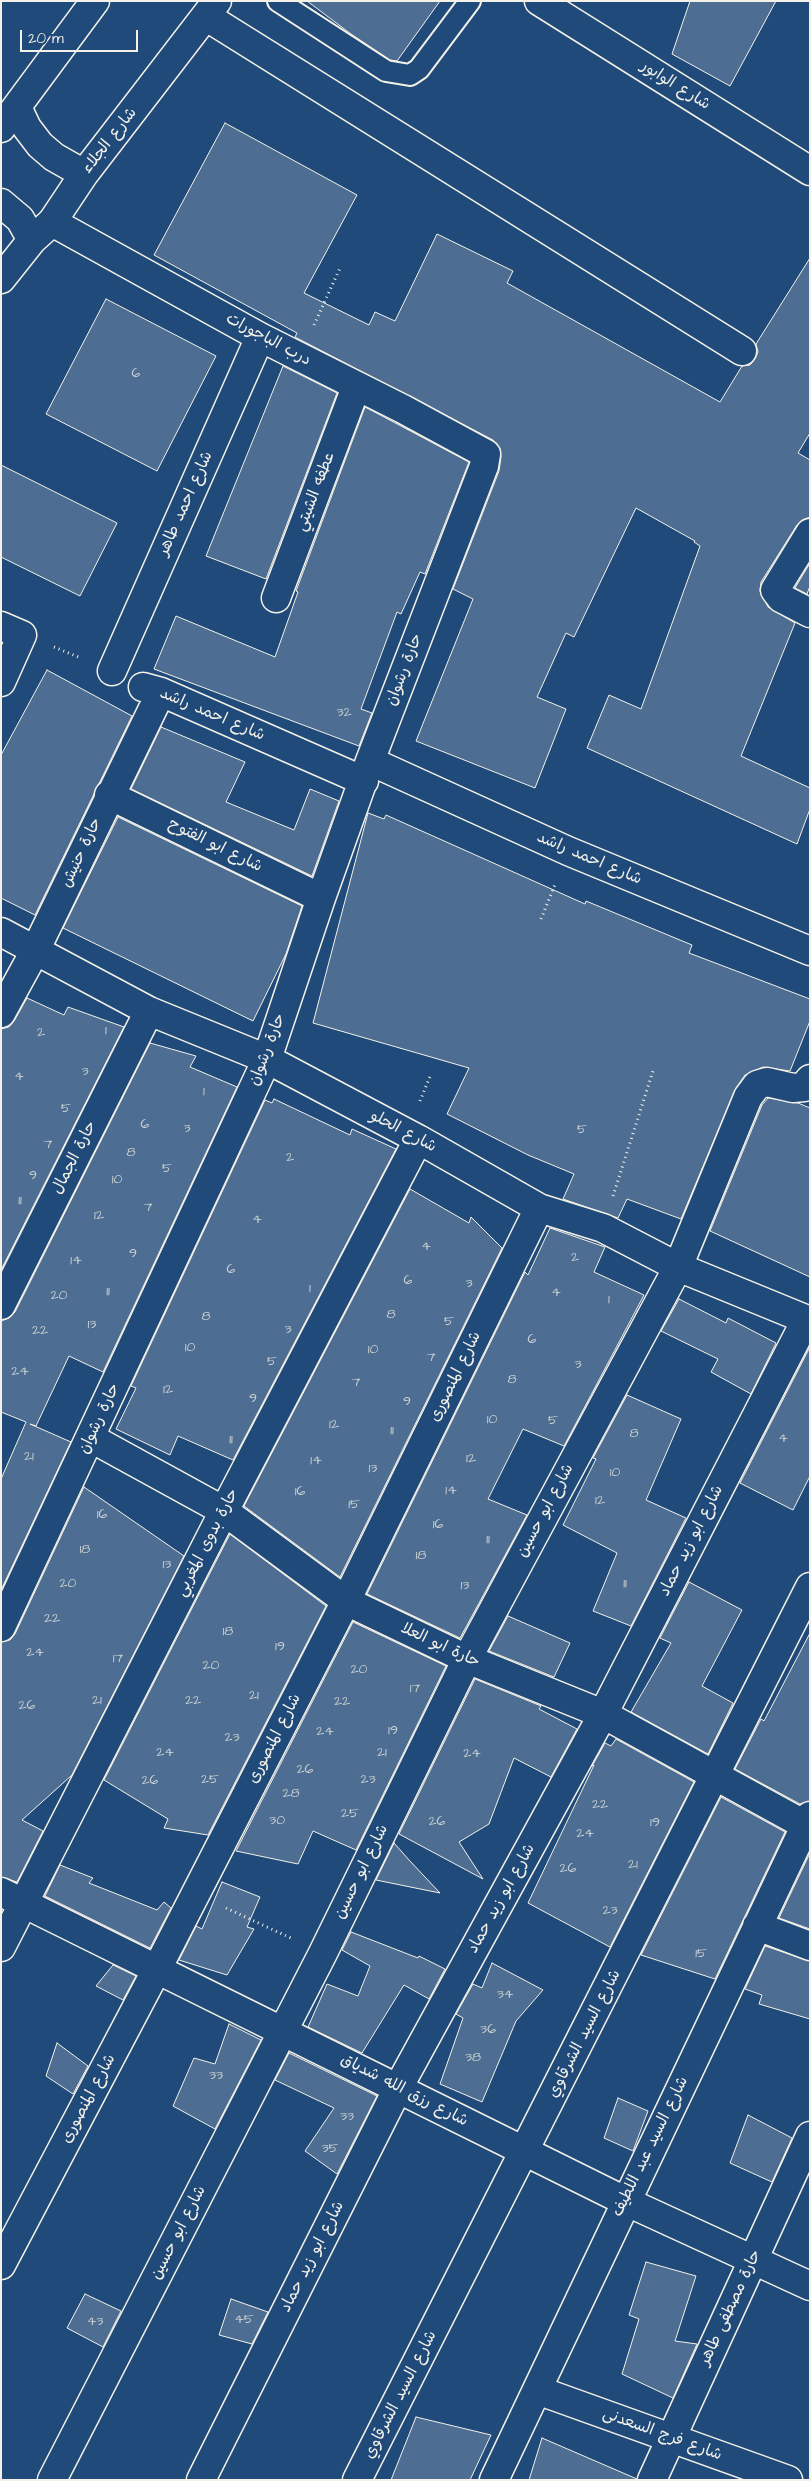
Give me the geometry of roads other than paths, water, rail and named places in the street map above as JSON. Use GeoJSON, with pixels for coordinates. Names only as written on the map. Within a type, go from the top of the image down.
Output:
{"type":"FeatureCollection","features":[{"type":"Feature","properties":{"kind":"street"},"geometry":{"type":"LineString","coordinates":[[84,174],[54,157],[40,145],[26,128],[9,118],[95,1]]}},
{"type":"Feature","properties":{"kind":"street","name":"شارع الوابور"},"geometry":{"type":"LineString","coordinates":[[539,1],[810,171]]}},
{"type":"Feature","properties":{"kind":"street"},"geometry":{"type":"LineString","coordinates":[[212,9],[742,351]]}},
{"type":"Feature","properties":{"kind":"street","name":"شارع الجلاء"},"geometry":{"type":"LineString","coordinates":[[1,279],[42,231],[212,9]]}},
{"type":"Feature","properties":{"kind":"street"},"geometry":{"type":"LineString","coordinates":[[1,203],[20,219],[42,231]]}},
{"type":"Feature","properties":{"kind":"street","name":"درب الباجورات"},"geometry":{"type":"LineString","coordinates":[[42,231],[403,409],[486,454]]}},
{"type":"Feature","properties":{"kind":"street","name":"شارع احمد طاهر"},"geometry":{"type":"LineString","coordinates":[[112,670],[260,338]]}},
{"type":"Feature","properties":{"kind":"street","name":"عطفه الشيتي"},"geometry":{"type":"LineString","coordinates":[[276,598],[356,387]]}},
{"type":"Feature","properties":{"kind":"street","name":"حارة رشوان"},"geometry":{"type":"LineString","coordinates":[[1,1627],[267,1059],[321,898],[367,771],[484,466],[486,454]]}},
{"type":"Feature","properties":{"kind":"street"},"geometry":{"type":"LineString","coordinates":[[810,533],[775,590],[781,598],[810,613]]}},
{"type":"Feature","properties":{"kind":"street"},"geometry":{"type":"LineString","coordinates":[[1,682],[12,631]]}},
{"type":"Feature","properties":{"kind":"street","name":"شارع احمد راشد"},"geometry":{"type":"LineString","coordinates":[[152,689],[367,771],[568,851],[810,951]]}},
{"type":"Feature","properties":{"kind":"street","name":"حارة حنيش"},"geometry":{"type":"LineString","coordinates":[[1,1013],[35,951],[109,795],[152,689]]}},
{"type":"Feature","properties":{"kind":"street","name":"شارع ابو الفتوح"},"geometry":{"type":"LineString","coordinates":[[109,795],[321,898]]}},
{"type":"Feature","properties":{"kind":"street","name":"شارع الحلو"},"geometry":{"type":"LineString","coordinates":[[1,932],[149,1012],[267,1059],[418,1140],[539,1208],[603,1228],[678,1267],[808,1320]]}},
{"type":"Feature","properties":{"kind":"street","name":"حارة الجمال"},"geometry":{"type":"LineString","coordinates":[[1,1305],[149,1012]]}},
{"type":"Feature","properties":{"kind":"street","name":"شارع ابو حسين"},"geometry":{"type":"LineString","coordinates":[[52,2480],[323,1952],[467,1659],[678,1267],[748,1097],[757,1085],[767,1082],[793,1088],[804,1087],[810,1079]]}},
{"type":"Feature","properties":{"kind":"street","name":"حارة بدوى المغربي"},"geometry":{"type":"LineString","coordinates":[[1,1947],[12,1898],[224,1511],[418,1140]]}},
{"type":"Feature","properties":{"kind":"street","name":"شارع المنصورى"},"geometry":{"type":"LineString","coordinates":[[1,2265],[157,1969],[346,1601],[539,1208]]}},
{"type":"Feature","properties":{"kind":"street","name":"شارع ابو زيد حماد"},"geometry":{"type":"LineString","coordinates":[[201,2480],[398,2088],[603,1714],[808,1320]]}},
{"type":"Feature","properties":{"kind":"street","name":"حارة ابو العلا"},"geometry":{"type":"LineString","coordinates":[[91,1438],[224,1511],[346,1601],[467,1659],[603,1714],[715,1776],[808,1820]]}},
{"type":"Feature","properties":{"kind":"street","name":"شارع السيد الشرقاوي"},"geometry":{"type":"LineString","coordinates":[[357,2480],[526,2151],[810,1587]]}},
{"type":"Feature","properties":{"kind":"street","name":"شارع السيد عبد اللطيف"},"geometry":{"type":"LineString","coordinates":[[494,2480],[625,2200],[808,1820]]}},
{"type":"Feature","properties":{"kind":"street","name":"شارع رزق الله شدياق"},"geometry":{"type":"LineString","coordinates":[[12,1898],[625,2200],[810,2286]]}},
{"type":"Feature","properties":{"kind":"street"},"geometry":{"type":"LineString","coordinates":[[757,1926],[810,1946]]}},
{"type":"Feature","properties":{"kind":"street","name":"حارة مصطفى طاهر"},"geometry":{"type":"LineString","coordinates":[[652,2480],[810,2136]]}},
{"type":"Feature","properties":{"kind":"street","name":"شارع فرج السعدنى"},"geometry":{"type":"LineString","coordinates":[[537,2390],[788,2480]]}},
{"type":"Feature","properties":{"kind":"lane"},"geometry":{"type":"LineString","coordinates":[[278,1],[386,71],[410,75],[419,70],[470,1]]}}]}
